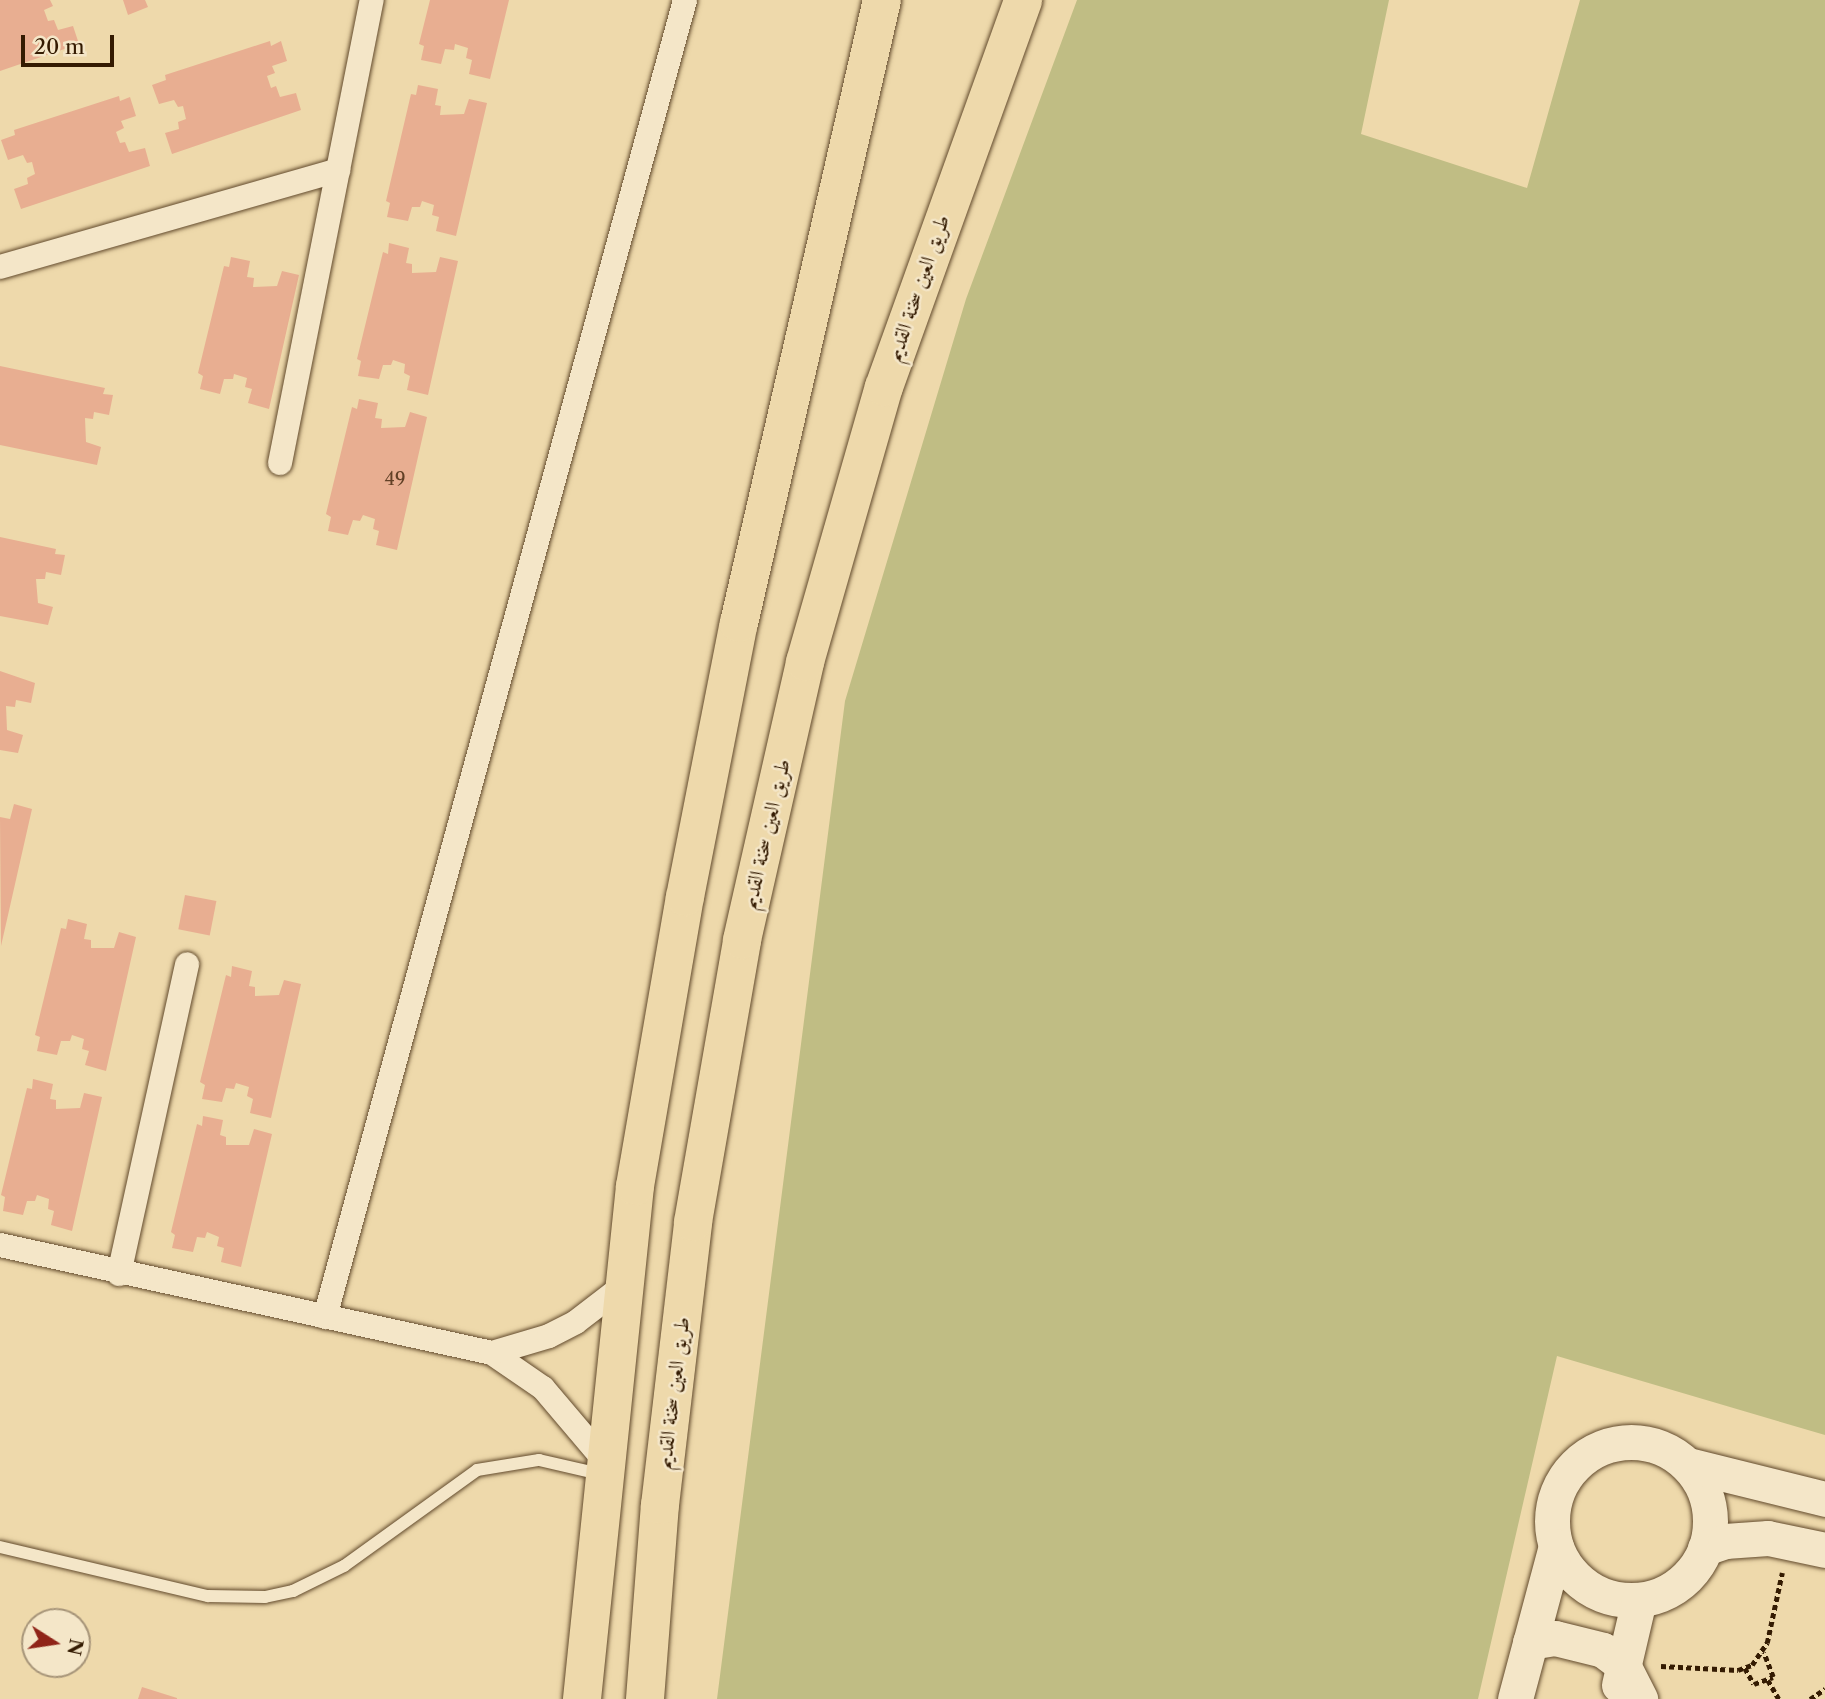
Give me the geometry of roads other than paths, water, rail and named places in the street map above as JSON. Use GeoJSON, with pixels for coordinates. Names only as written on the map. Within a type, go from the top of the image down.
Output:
{"type":"FeatureCollection","features":[{"type":"Feature","properties":{"kind":"main road"},"geometry":{"type":"LineString","coordinates":[[582,1699],[635,1186],[685,897],[736,636],[883,0]]}},
{"type":"Feature","properties":{"kind":"main road","name":"طريق العين سخنة القديم"},"geometry":{"type":"LineString","coordinates":[[645,1699],[660,1505],[693,1222],[742,940],[805,662],[884,387],[977,117],[1023,0]]}},
{"type":"Feature","properties":{"kind":"main road"},"geometry":{"type":"LineString","coordinates":[[1515,1699],[1556,1546],[1552,1511],[1556,1494],[1564,1478],[1590,1453],[1605,1445],[1641,1442],[1658,1446],[1688,1465],[1825,1499]]}},
{"type":"Feature","properties":{"kind":"main road"},"geometry":{"type":"LineString","coordinates":[[1556,1546],[1574,1577],[1588,1588],[1612,1597],[1639,1600],[1672,1589],[1697,1564],[1705,1548],[1709,1530],[1706,1495],[1688,1465]]}},
{"type":"Feature","properties":{"kind":"main road"},"geometry":{"type":"LineString","coordinates":[[1705,1548],[1747,1538],[1789,1541],[1825,1550]]}},
{"type":"Feature","properties":{"kind":"main road"},"geometry":{"type":"LineString","coordinates":[[1615,1699],[1639,1600]]}},
{"type":"Feature","properties":{"kind":"main road"},"geometry":{"type":"LineString","coordinates":[[1530,1642],[1580,1641],[1603,1650],[1623,1665],[1640,1699]]}},
{"type":"Feature","properties":{"kind":"street"},"geometry":{"type":"LineString","coordinates":[[280,463],[372,0]]}},
{"type":"Feature","properties":{"kind":"street"},"geometry":{"type":"LineString","coordinates":[[325,1317],[685,0]]}},
{"type":"Feature","properties":{"kind":"street"},"geometry":{"type":"LineString","coordinates":[[0,267],[338,170]]}},
{"type":"Feature","properties":{"kind":"street"},"geometry":{"type":"LineString","coordinates":[[119,1274],[187,964]]}},
{"type":"Feature","properties":{"kind":"street"},"geometry":{"type":"LineString","coordinates":[[0,1245],[119,1274],[492,1353],[543,1388],[605,1468]]}},
{"type":"Feature","properties":{"kind":"street"},"geometry":{"type":"LineString","coordinates":[[492,1353],[549,1336],[576,1322],[623,1286]]}},
{"type":"Feature","properties":{"kind":"lane"},"geometry":{"type":"LineString","coordinates":[[0,1547],[208,1596],[265,1597],[293,1591],[344,1566],[477,1470],[539,1460],[605,1468]]}}]}
